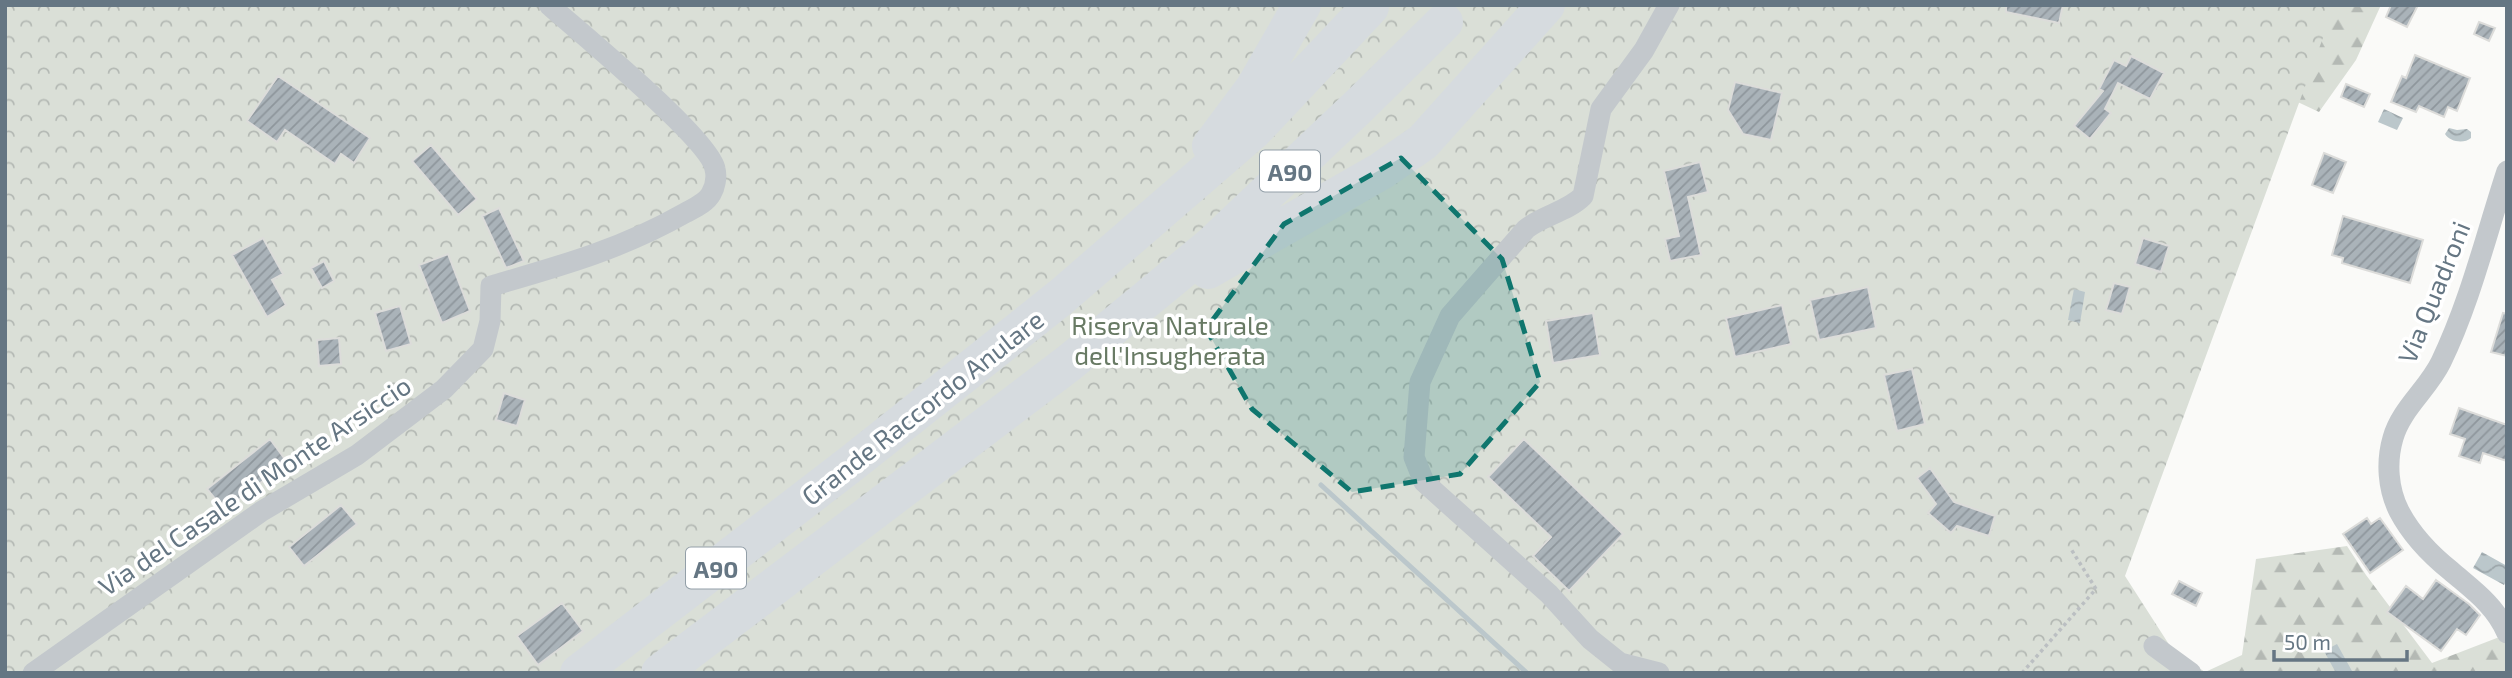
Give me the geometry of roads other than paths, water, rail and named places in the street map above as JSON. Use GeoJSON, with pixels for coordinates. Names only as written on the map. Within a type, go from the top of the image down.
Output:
{"type":"FeatureCollection","features":[{"type":"Feature","properties":{"kind":"highway"},"geometry":{"type":"LineString","coordinates":[[1163,209],[1255,87],[1302,5]]}},
{"type":"Feature","properties":{"kind":"highway"},"geometry":{"type":"LineString","coordinates":[[1130,314],[1381,171],[1423,142],[1546,5]]}},
{"type":"Feature","properties":{"kind":"highway","name":"Grande Raccordo Anulare"},"geometry":{"type":"LineString","coordinates":[[579,673],[852,463],[1061,297],[1253,131],[1370,8]]}},
{"type":"Feature","properties":{"kind":"highway","name":"Grande Raccordo Anulare"},"geometry":{"type":"LineString","coordinates":[[660,673],[1130,314],[1221,237],[1444,22]]}},
{"type":"Feature","properties":{"kind":"street","name":"Via del Casale di Monte Arsiccio"},"geometry":{"type":"LineString","coordinates":[[33,673],[262,511],[357,455],[444,389],[483,349],[490,321],[491,286],[589,258],[659,228],[710,196],[716,180],[715,167],[694,136],[549,5]]}},
{"type":"Feature","properties":{"kind":"street"},"geometry":{"type":"LineString","coordinates":[[1659,673],[1619,663],[1590,639],[1549,594],[1424,482],[1414,457],[1420,382],[1450,316],[1526,229],[1573,205],[1583,196],[1601,109],[1644,50],[1669,5]]}},
{"type":"Feature","properties":{"kind":"street","name":"Via Quadroni"},"geometry":{"type":"LineString","coordinates":[[2507,171],[2470,286],[2440,364],[2399,423],[2393,436],[2389,464],[2392,493],[2408,526],[2442,564],[2485,600],[2507,633]]}},
{"type":"Feature","properties":{"kind":"street"},"geometry":{"type":"LineString","coordinates":[[2154,646],[2191,673]]}},
{"type":"Feature","properties":{"kind":"water"},"geometry":{"type":"Polygon","coordinates":[[[2384,109],[2403,118],[2397,130],[2378,122],[2384,109]]]}},
{"type":"Feature","properties":{"kind":"water"},"geometry":{"type":"Polygon","coordinates":[[[2449,128],[2467,129],[2471,132],[2471,138],[2461,141],[2450,139],[2445,134],[2449,128]]]}},
{"type":"Feature","properties":{"kind":"water"},"geometry":{"type":"Polygon","coordinates":[[[2074,289],[2085,292],[2080,323],[2068,320],[2074,289]]]}},
{"type":"Feature","properties":{"kind":"water"},"geometry":{"type":"Polygon","coordinates":[[[2482,552],[2507,566],[2504,585],[2473,568],[2482,552]]]}},
{"type":"Feature","properties":{"kind":"water"},"geometry":{"type":"Polygon","coordinates":[[[2337,644],[2352,671],[2336,673],[2324,651],[2337,644]]]}},
{"type":"Feature","properties":{"kind":"waterway"},"geometry":{"type":"LineString","coordinates":[[1321,485],[1527,673]]}},
{"type":"Feature","properties":{"kind":"park label","name":"Riserva Naturale dell'Insugherata"},"geometry":{"type":"Point","coordinates":[1170,339]}}]}
